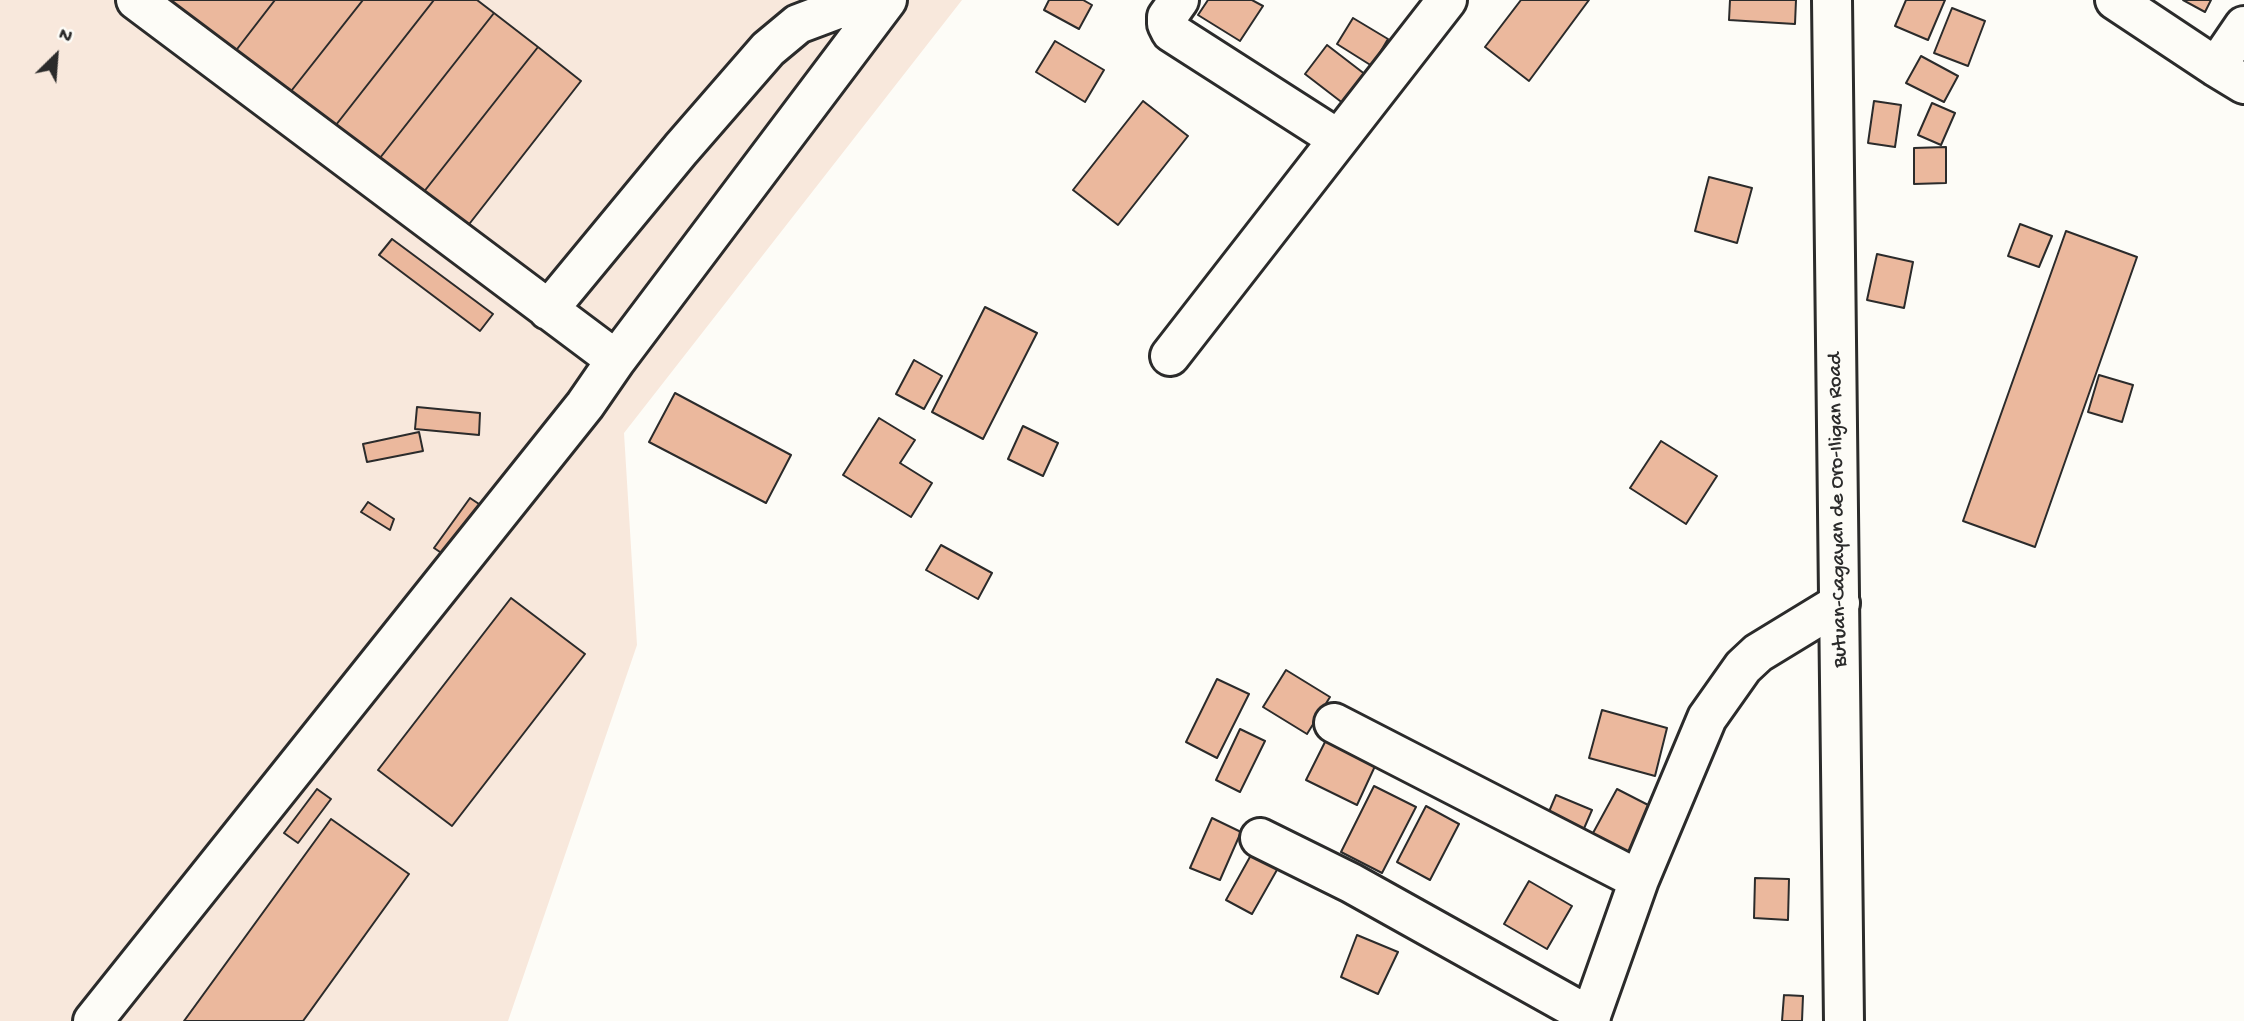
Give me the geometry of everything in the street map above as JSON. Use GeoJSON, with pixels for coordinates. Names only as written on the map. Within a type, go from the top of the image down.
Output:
{"type":"FeatureCollection","features":[{"type":"Feature","properties":{"kind":"main road"},"geometry":{"type":"LineString","coordinates":[[136,0],[616,360]]}},
{"type":"Feature","properties":{"kind":"main road"},"geometry":{"type":"LineString","coordinates":[[1179,0],[1167,17],[1171,32],[1338,139]]}},
{"type":"Feature","properties":{"kind":"main road"},"geometry":{"type":"LineString","coordinates":[[1170,356],[1447,0]]}},
{"type":"Feature","properties":{"kind":"main road","name":"Butuan-Cagayan de Oro-Iligan Road"},"geometry":{"type":"LineString","coordinates":[[1832,0],[1844,1021]]}},
{"type":"Feature","properties":{"kind":"main road"},"geometry":{"type":"LineString","coordinates":[[2115,0],[2230,76],[2244,26]]}},
{"type":"Feature","properties":{"kind":"main road"},"geometry":{"type":"LineString","coordinates":[[548,310],[768,49],[798,24],[838,9],[884,4]]}},
{"type":"Feature","properties":{"kind":"main road"},"geometry":{"type":"LineString","coordinates":[[93,1021],[585,405],[884,4]]}},
{"type":"Feature","properties":{"kind":"main road"},"geometry":{"type":"LineString","coordinates":[[1260,838],[1351,883],[1590,1019],[1639,880],[1707,718],[1758,653],[1840,603]]}},
{"type":"Feature","properties":{"kind":"main road"},"geometry":{"type":"LineString","coordinates":[[1334,723],[1639,880]]}},
{"type":"Feature","properties":{"kind":"shaded area"},"geometry":{"type":"Polygon","coordinates":[[[0,0],[962,0],[624,433],[637,645],[508,1021],[0,1021],[0,0]]]}},
{"type":"Feature","properties":{"kind":"building"},"geometry":{"type":"Polygon","coordinates":[[[166,0],[275,0],[234,53],[166,0]]]}},
{"type":"Feature","properties":{"kind":"building"},"geometry":{"type":"Polygon","coordinates":[[[275,0],[363,0],[288,95],[234,53],[275,0]]]}},
{"type":"Feature","properties":{"kind":"building"},"geometry":{"type":"Polygon","coordinates":[[[363,0],[434,0],[332,130],[288,95],[363,0]]]}},
{"type":"Feature","properties":{"kind":"building"},"geometry":{"type":"Polygon","coordinates":[[[434,0],[477,0],[494,13],[376,163],[332,130],[434,0]]]}},
{"type":"Feature","properties":{"kind":"building"},"geometry":{"type":"Polygon","coordinates":[[[1049,0],[1083,0],[1092,5],[1079,29],[1044,10],[1049,0]]]}},
{"type":"Feature","properties":{"kind":"building"},"geometry":{"type":"Polygon","coordinates":[[[1208,0],[1252,0],[1263,6],[1240,41],[1198,15],[1208,0]]]}},
{"type":"Feature","properties":{"kind":"building"},"geometry":{"type":"Polygon","coordinates":[[[1521,0],[1589,0],[1529,81],[1485,47],[1521,0]]]}},
{"type":"Feature","properties":{"kind":"building"},"geometry":{"type":"Polygon","coordinates":[[[1730,0],[1796,0],[1795,24],[1729,20],[1730,0]]]}},
{"type":"Feature","properties":{"kind":"building"},"geometry":{"type":"Polygon","coordinates":[[[1906,0],[1945,0],[1928,40],[1895,26],[1906,0]]]}},
{"type":"Feature","properties":{"kind":"building"},"geometry":{"type":"Polygon","coordinates":[[[2183,0],[2211,0],[2205,12],[2183,0]]]}},
{"type":"Feature","properties":{"kind":"building"},"geometry":{"type":"Polygon","coordinates":[[[1952,8],[1985,21],[1968,66],[1934,53],[1952,8]]]}},
{"type":"Feature","properties":{"kind":"building"},"geometry":{"type":"Polygon","coordinates":[[[494,13],[538,47],[419,198],[376,163],[494,13]]]}},
{"type":"Feature","properties":{"kind":"building"},"geometry":{"type":"Polygon","coordinates":[[[1353,18],[1388,39],[1372,66],[1337,44],[1353,18]]]}},
{"type":"Feature","properties":{"kind":"building"},"geometry":{"type":"Polygon","coordinates":[[[1055,41],[1104,70],[1085,102],[1036,72],[1055,41]]]}},
{"type":"Feature","properties":{"kind":"building"},"geometry":{"type":"Polygon","coordinates":[[[1327,45],[1366,75],[1344,104],[1305,74],[1327,45]]]}},
{"type":"Feature","properties":{"kind":"building"},"geometry":{"type":"Polygon","coordinates":[[[538,47],[581,81],[463,232],[419,198],[538,47]]]}},
{"type":"Feature","properties":{"kind":"building"},"geometry":{"type":"Polygon","coordinates":[[[1921,56],[1958,76],[1944,102],[1906,83],[1921,56]]]}},
{"type":"Feature","properties":{"kind":"building"},"geometry":{"type":"Polygon","coordinates":[[[1143,101],[1188,136],[1118,225],[1073,190],[1143,101]]]}},
{"type":"Feature","properties":{"kind":"building"},"geometry":{"type":"Polygon","coordinates":[[[1874,101],[1901,105],[1895,147],[1868,143],[1874,101]]]}},
{"type":"Feature","properties":{"kind":"building"},"geometry":{"type":"Polygon","coordinates":[[[1932,103],[1955,113],[1941,145],[1918,135],[1932,103]]]}},
{"type":"Feature","properties":{"kind":"building"},"geometry":{"type":"Polygon","coordinates":[[[1946,147],[1946,183],[1914,184],[1914,148],[1946,147]]]}},
{"type":"Feature","properties":{"kind":"building"},"geometry":{"type":"Polygon","coordinates":[[[1709,177],[1752,188],[1737,243],[1695,231],[1709,177]]]}},
{"type":"Feature","properties":{"kind":"building"},"geometry":{"type":"Polygon","coordinates":[[[2020,224],[2052,236],[2039,267],[2008,256],[2020,224]]]}},
{"type":"Feature","properties":{"kind":"building"},"geometry":{"type":"Polygon","coordinates":[[[2066,231],[2137,257],[2035,547],[1963,521],[2066,231]]]}},
{"type":"Feature","properties":{"kind":"building"},"geometry":{"type":"Polygon","coordinates":[[[392,239],[493,314],[480,331],[379,255],[392,239]]]}},
{"type":"Feature","properties":{"kind":"building"},"geometry":{"type":"Polygon","coordinates":[[[1877,254],[1913,262],[1904,308],[1867,300],[1877,254]]]}},
{"type":"Feature","properties":{"kind":"building"},"geometry":{"type":"Polygon","coordinates":[[[985,307],[1037,333],[983,439],[932,412],[985,307]]]}},
{"type":"Feature","properties":{"kind":"building"},"geometry":{"type":"Polygon","coordinates":[[[914,360],[942,376],[924,409],[896,394],[914,360]]]}},
{"type":"Feature","properties":{"kind":"building"},"geometry":{"type":"Polygon","coordinates":[[[2099,375],[2133,385],[2122,422],[2088,412],[2099,375]]]}},
{"type":"Feature","properties":{"kind":"building"},"geometry":{"type":"Polygon","coordinates":[[[675,393],[791,455],[766,503],[649,442],[675,393]]]}},
{"type":"Feature","properties":{"kind":"building"},"geometry":{"type":"Polygon","coordinates":[[[417,407],[480,413],[479,435],[415,429],[417,407]]]}},
{"type":"Feature","properties":{"kind":"building"},"geometry":{"type":"Polygon","coordinates":[[[879,418],[915,440],[900,463],[932,483],[911,517],[843,475],[879,418]]]}},
{"type":"Feature","properties":{"kind":"building"},"geometry":{"type":"Polygon","coordinates":[[[1023,426],[1058,443],[1043,476],[1008,459],[1023,426]]]}},
{"type":"Feature","properties":{"kind":"building"},"geometry":{"type":"Polygon","coordinates":[[[419,432],[423,451],[367,462],[363,444],[419,432]]]}},
{"type":"Feature","properties":{"kind":"building"},"geometry":{"type":"Polygon","coordinates":[[[1661,441],[1717,476],[1686,524],[1630,488],[1661,441]]]}},
{"type":"Feature","properties":{"kind":"building"},"geometry":{"type":"Polygon","coordinates":[[[470,498],[485,508],[449,558],[434,548],[470,498]]]}},
{"type":"Feature","properties":{"kind":"building"},"geometry":{"type":"Polygon","coordinates":[[[368,502],[394,519],[390,530],[361,512],[368,502]]]}},
{"type":"Feature","properties":{"kind":"building"},"geometry":{"type":"Polygon","coordinates":[[[941,545],[992,573],[978,599],[926,570],[941,545]]]}},
{"type":"Feature","properties":{"kind":"building"},"geometry":{"type":"Polygon","coordinates":[[[511,598],[585,654],[452,826],[378,770],[511,598]]]}},
{"type":"Feature","properties":{"kind":"building"},"geometry":{"type":"Polygon","coordinates":[[[1286,670],[1330,697],[1307,734],[1263,707],[1286,670]]]}},
{"type":"Feature","properties":{"kind":"building"},"geometry":{"type":"Polygon","coordinates":[[[1217,679],[1249,694],[1217,758],[1186,742],[1217,679]]]}},
{"type":"Feature","properties":{"kind":"building"},"geometry":{"type":"Polygon","coordinates":[[[1602,710],[1667,728],[1655,776],[1589,758],[1602,710]]]}},
{"type":"Feature","properties":{"kind":"building"},"geometry":{"type":"Polygon","coordinates":[[[1240,729],[1265,741],[1240,792],[1216,780],[1240,729]]]}},
{"type":"Feature","properties":{"kind":"building"},"geometry":{"type":"Polygon","coordinates":[[[1326,740],[1376,764],[1357,805],[1306,780],[1326,740]]]}},
{"type":"Feature","properties":{"kind":"building"},"geometry":{"type":"Polygon","coordinates":[[[1374,786],[1416,807],[1382,873],[1341,852],[1374,786]]]}},
{"type":"Feature","properties":{"kind":"building"},"geometry":{"type":"Polygon","coordinates":[[[317,789],[331,799],[298,843],[284,833],[317,789]]]}},
{"type":"Feature","properties":{"kind":"building"},"geometry":{"type":"Polygon","coordinates":[[[1617,789],[1654,808],[1624,864],[1587,844],[1617,789]]]}},
{"type":"Feature","properties":{"kind":"building"},"geometry":{"type":"Polygon","coordinates":[[[1556,795],[1592,810],[1579,840],[1543,826],[1556,795]]]}},
{"type":"Feature","properties":{"kind":"building"},"geometry":{"type":"Polygon","coordinates":[[[1426,806],[1459,824],[1430,880],[1397,862],[1426,806]]]}},
{"type":"Feature","properties":{"kind":"building"},"geometry":{"type":"Polygon","coordinates":[[[1212,818],[1241,832],[1220,880],[1190,868],[1212,818]]]}},
{"type":"Feature","properties":{"kind":"building"},"geometry":{"type":"Polygon","coordinates":[[[331,819],[409,874],[303,1021],[184,1021],[331,819]]]}},
{"type":"Feature","properties":{"kind":"building"},"geometry":{"type":"Polygon","coordinates":[[[1256,846],[1282,861],[1252,914],[1226,900],[1256,846]]]}},
{"type":"Feature","properties":{"kind":"building"},"geometry":{"type":"Polygon","coordinates":[[[1755,878],[1789,879],[1788,920],[1754,918],[1755,878]]]}},
{"type":"Feature","properties":{"kind":"building"},"geometry":{"type":"Polygon","coordinates":[[[1529,881],[1572,906],[1547,949],[1504,924],[1529,881]]]}},
{"type":"Feature","properties":{"kind":"building"},"geometry":{"type":"Polygon","coordinates":[[[1357,935],[1398,952],[1378,994],[1341,977],[1357,935]]]}},
{"type":"Feature","properties":{"kind":"building"},"geometry":{"type":"Polygon","coordinates":[[[1784,995],[1803,996],[1802,1021],[1782,1021],[1784,995]]]}}]}
